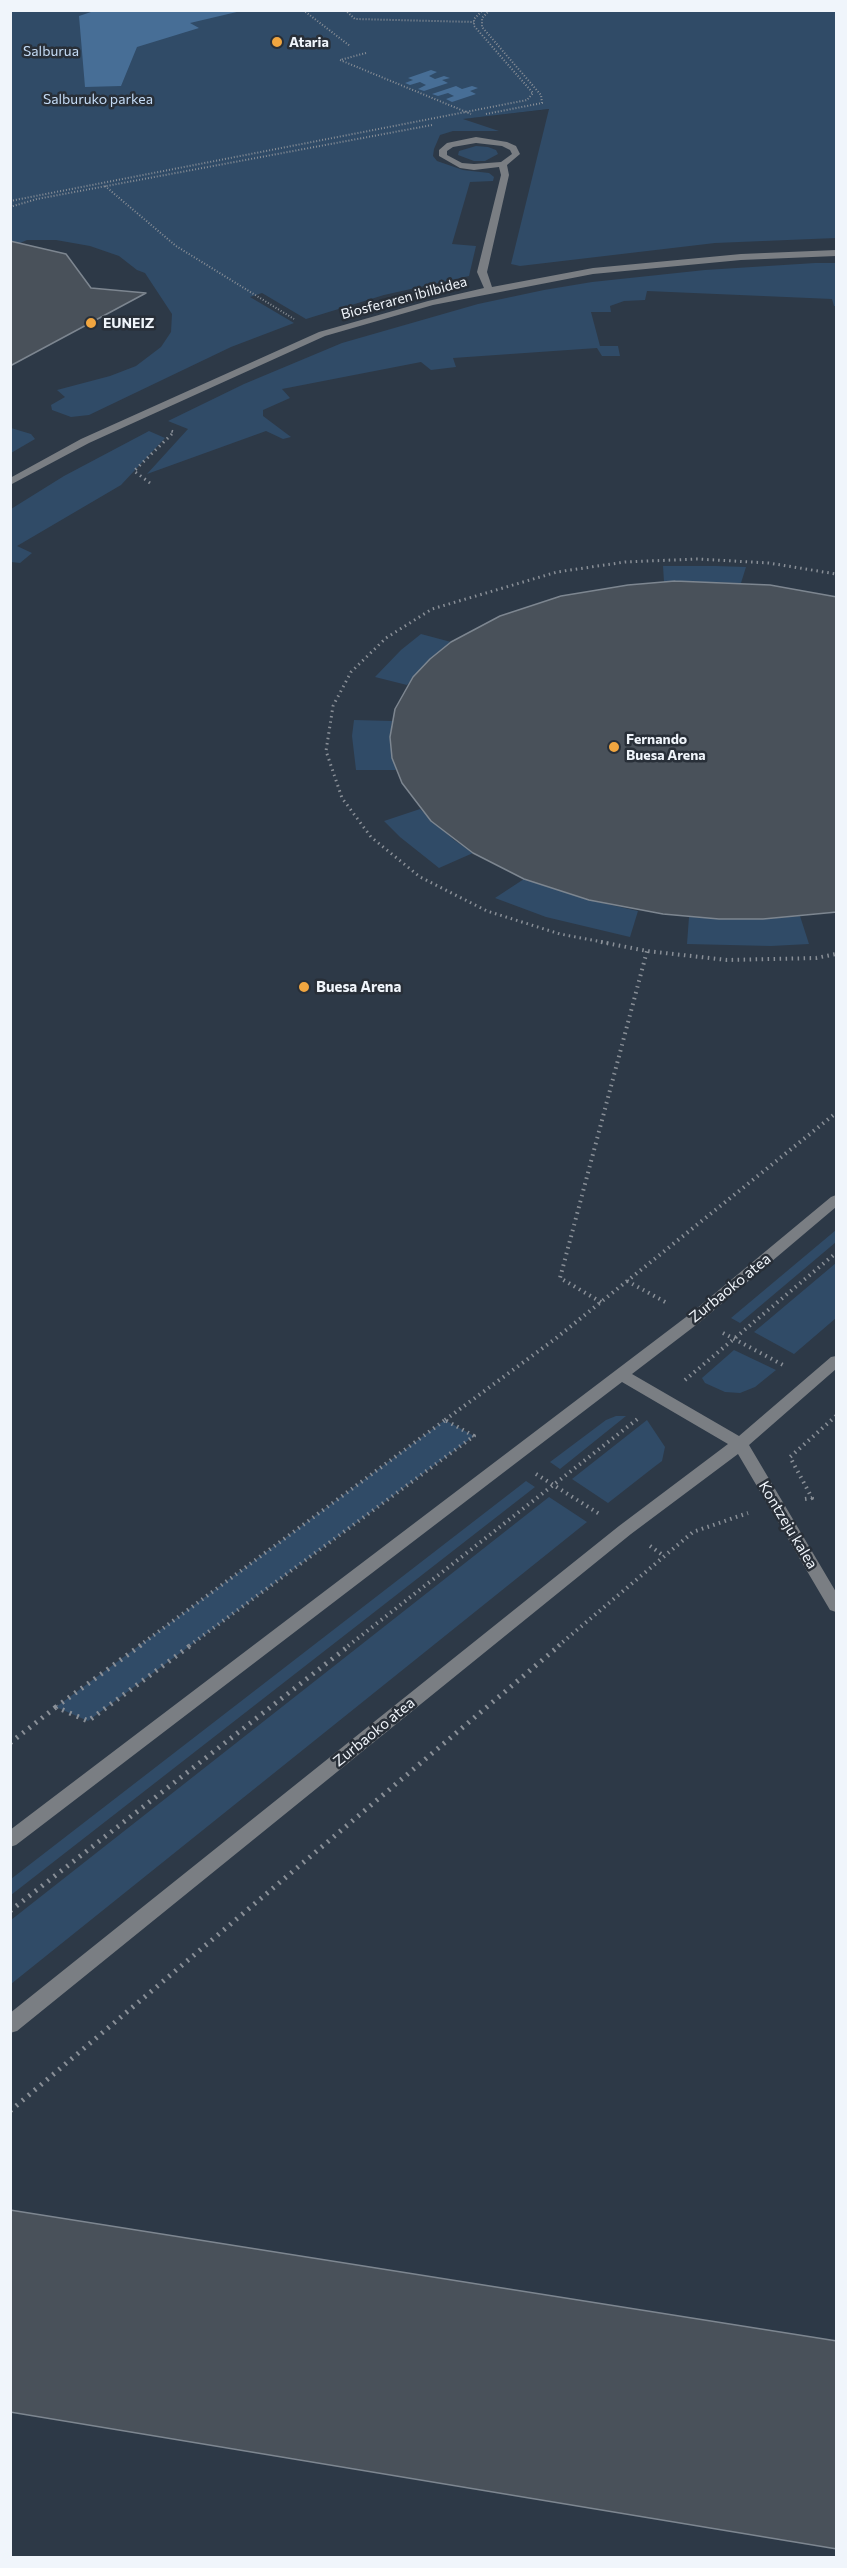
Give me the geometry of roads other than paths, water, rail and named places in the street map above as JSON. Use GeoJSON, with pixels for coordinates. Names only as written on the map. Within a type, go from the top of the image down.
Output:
{"type":"FeatureCollection","features":[{"type":"Feature","properties":{"kind":"street"},"geometry":{"type":"LineString","coordinates":[[491,141],[504,144],[513,148],[516,154],[503,164],[474,167],[460,165],[443,156],[444,150],[462,142],[491,141]]}},
{"type":"Feature","properties":{"kind":"street"},"geometry":{"type":"LineString","coordinates":[[489,290],[482,272],[505,175],[503,164]]}},
{"type":"Feature","properties":{"kind":"street","name":"Biosferaren ibilbidea"},"geometry":{"type":"LineString","coordinates":[[10,482],[85,441],[322,334],[431,303],[489,290],[593,272],[672,262],[837,253]]}},
{"type":"Feature","properties":{"kind":"street","name":"Zurbaoko atea"},"geometry":{"type":"LineString","coordinates":[[10,1840],[694,1318],[837,1200]]}},
{"type":"Feature","properties":{"kind":"street","name":"Zurbaoko atea"},"geometry":{"type":"LineString","coordinates":[[10,2025],[625,1530],[740,1444],[837,1360]]}},
{"type":"Feature","properties":{"kind":"street"},"geometry":{"type":"LineString","coordinates":[[621,1374],[740,1444]]}},
{"type":"Feature","properties":{"kind":"street","name":"Kontzeju kalea"},"geometry":{"type":"LineString","coordinates":[[740,1444],[837,1606]]}},
{"type":"Feature","properties":{"kind":"place","name":"Ataria"},"geometry":{"type":"Point","coordinates":[277,42]}},
{"type":"Feature","properties":{"kind":"place","name":"EUNEIZ"},"geometry":{"type":"Point","coordinates":[91,323]}},
{"type":"Feature","properties":{"kind":"place","name":"Fernando Buesa Arena"},"geometry":{"type":"Point","coordinates":[614,747]}},
{"type":"Feature","properties":{"kind":"place","name":"Buesa Arena"},"geometry":{"type":"Point","coordinates":[304,987]}},
{"type":"Feature","properties":{"kind":"park label","name":"Salburua"},"geometry":{"type":"Point","coordinates":[51,51]}},
{"type":"Feature","properties":{"kind":"park label","name":"Salburuko parkea"},"geometry":{"type":"Point","coordinates":[98,99]}}]}
